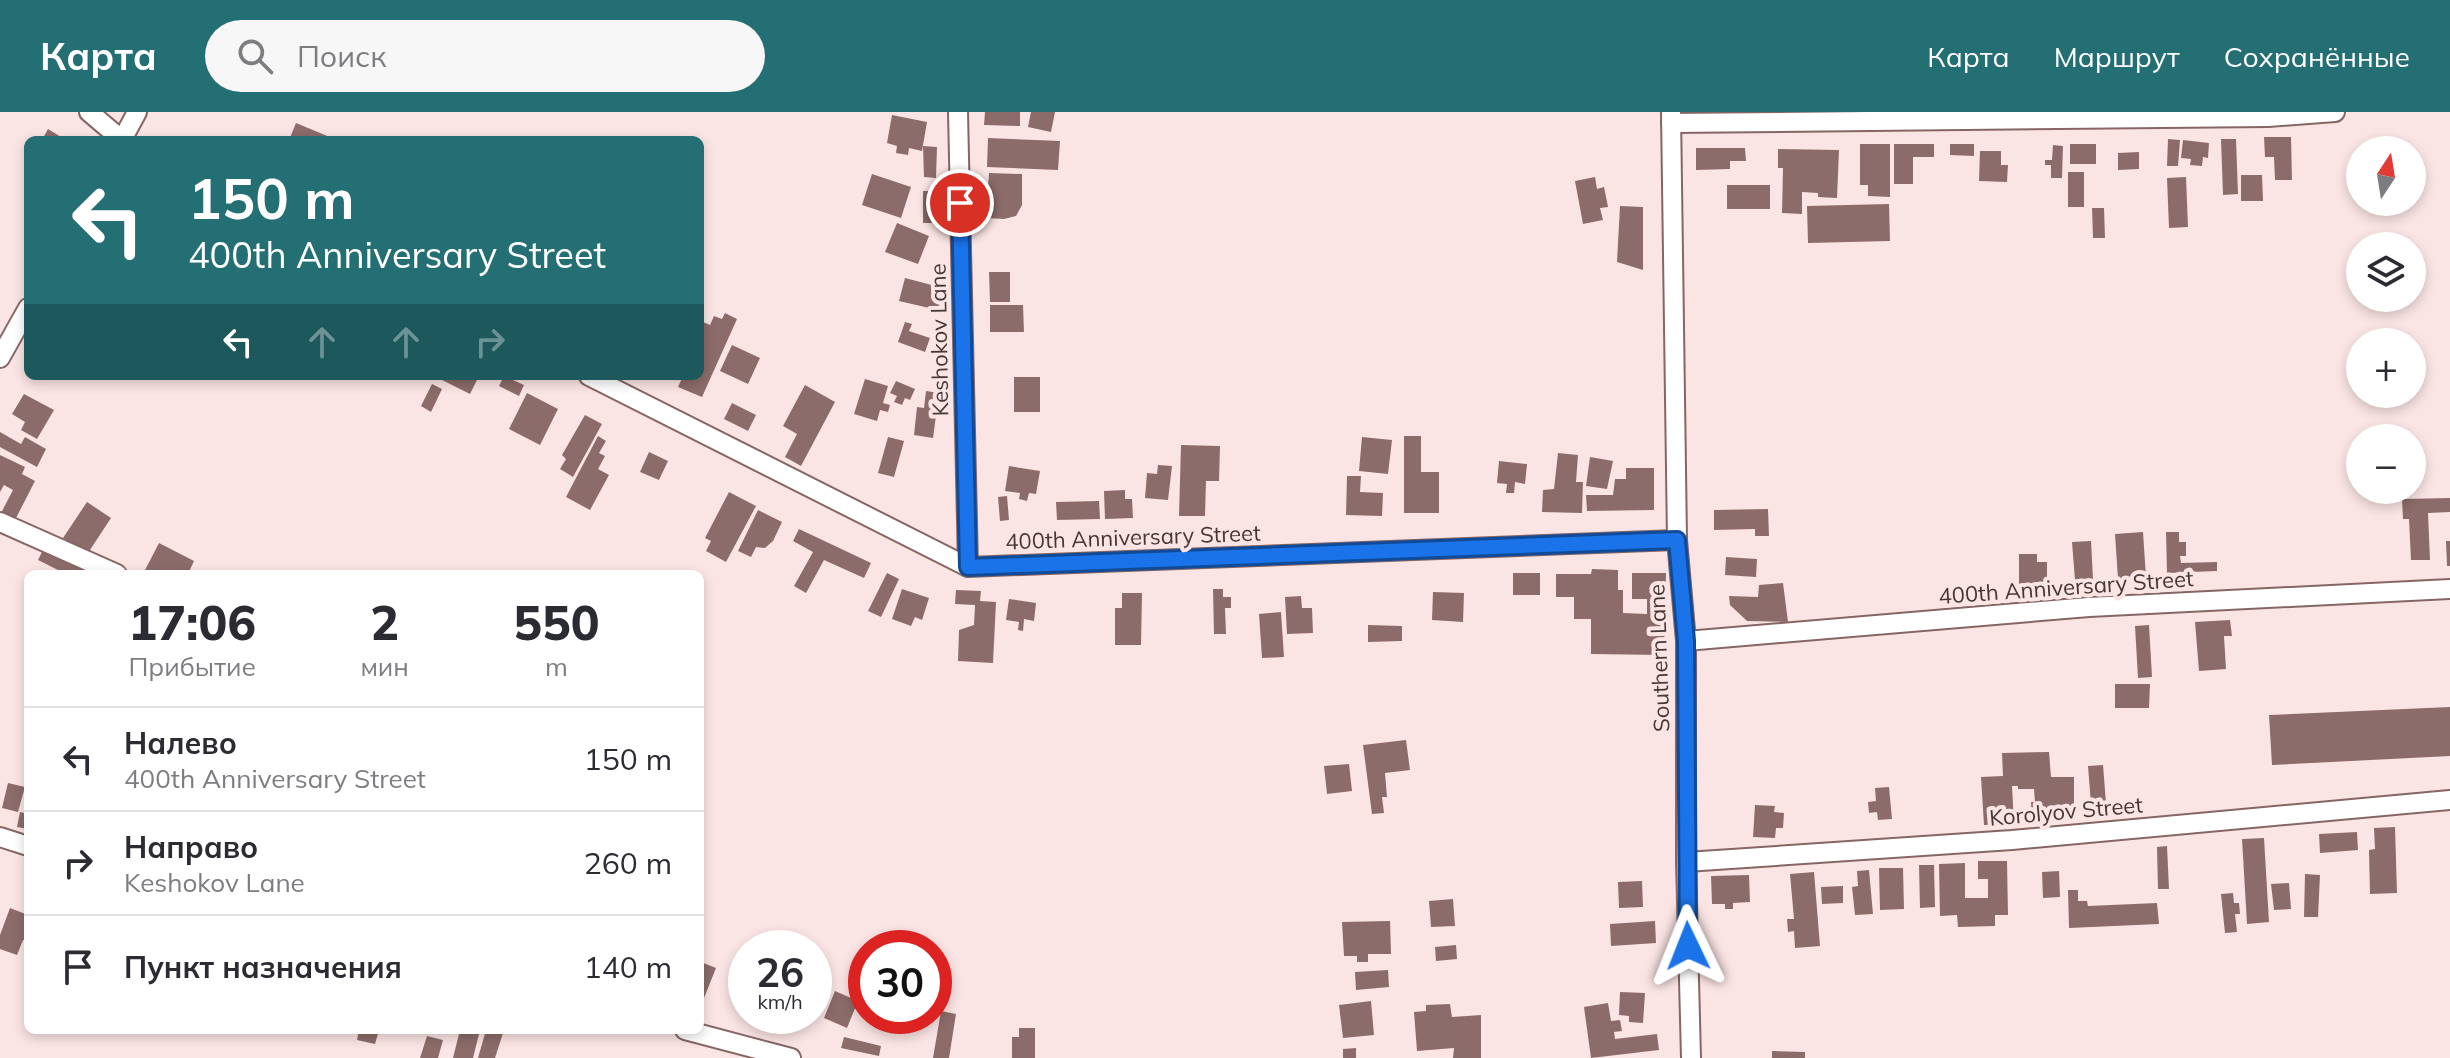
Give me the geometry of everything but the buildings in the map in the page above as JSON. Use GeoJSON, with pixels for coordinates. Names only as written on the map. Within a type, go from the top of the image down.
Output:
{"type":"FeatureCollection","features":[{"type":"Feature","properties":{"kind":"street"},"geometry":{"type":"LineString","coordinates":[[89,112],[117,136]]}},
{"type":"Feature","properties":{"kind":"street"},"geometry":{"type":"LineString","coordinates":[[124,136],[137,112]]}},
{"type":"Feature","properties":{"kind":"street","name":"Keshokov Lane"},"geometry":{"type":"LineString","coordinates":[[958,112],[968,567]]}},
{"type":"Feature","properties":{"kind":"street"},"geometry":{"type":"LineString","coordinates":[[1671,117],[2268,117],[2335,112]]}},
{"type":"Feature","properties":{"kind":"street","name":"Southern Lane"},"geometry":{"type":"LineString","coordinates":[[1671,117],[1677,540],[1686,641],[1686,862],[1691,1058]]}},
{"type":"Feature","properties":{"kind":"street"},"geometry":{"type":"LineString","coordinates":[[0,358],[24,315]]}},
{"type":"Feature","properties":{"kind":"street","name":"400th Anniversary Street"},"geometry":{"type":"LineString","coordinates":[[597,380],[968,567],[1677,540]]}},
{"type":"Feature","properties":{"kind":"street"},"geometry":{"type":"LineString","coordinates":[[0,522],[108,570]]}},
{"type":"Feature","properties":{"kind":"street","name":"400th Anniversary Street"},"geometry":{"type":"LineString","coordinates":[[1686,641],[2089,607],[2450,589]]}},
{"type":"Feature","properties":{"kind":"street","name":"Korolyov Street"},"geometry":{"type":"LineString","coordinates":[[1686,862],[2012,840],[2450,800]]}},
{"type":"Feature","properties":{"kind":"street"},"geometry":{"type":"LineString","coordinates":[[0,837],[24,845]]}},
{"type":"Feature","properties":{"kind":"street"},"geometry":{"type":"LineString","coordinates":[[700,1034],[791,1058]]}},
{"type":"Feature","properties":{"kind":"route"},"geometry":{"type":"LineString","coordinates":[[960,203],[968,567],[1677,540],[1686,641],[1688,946]]}}]}
